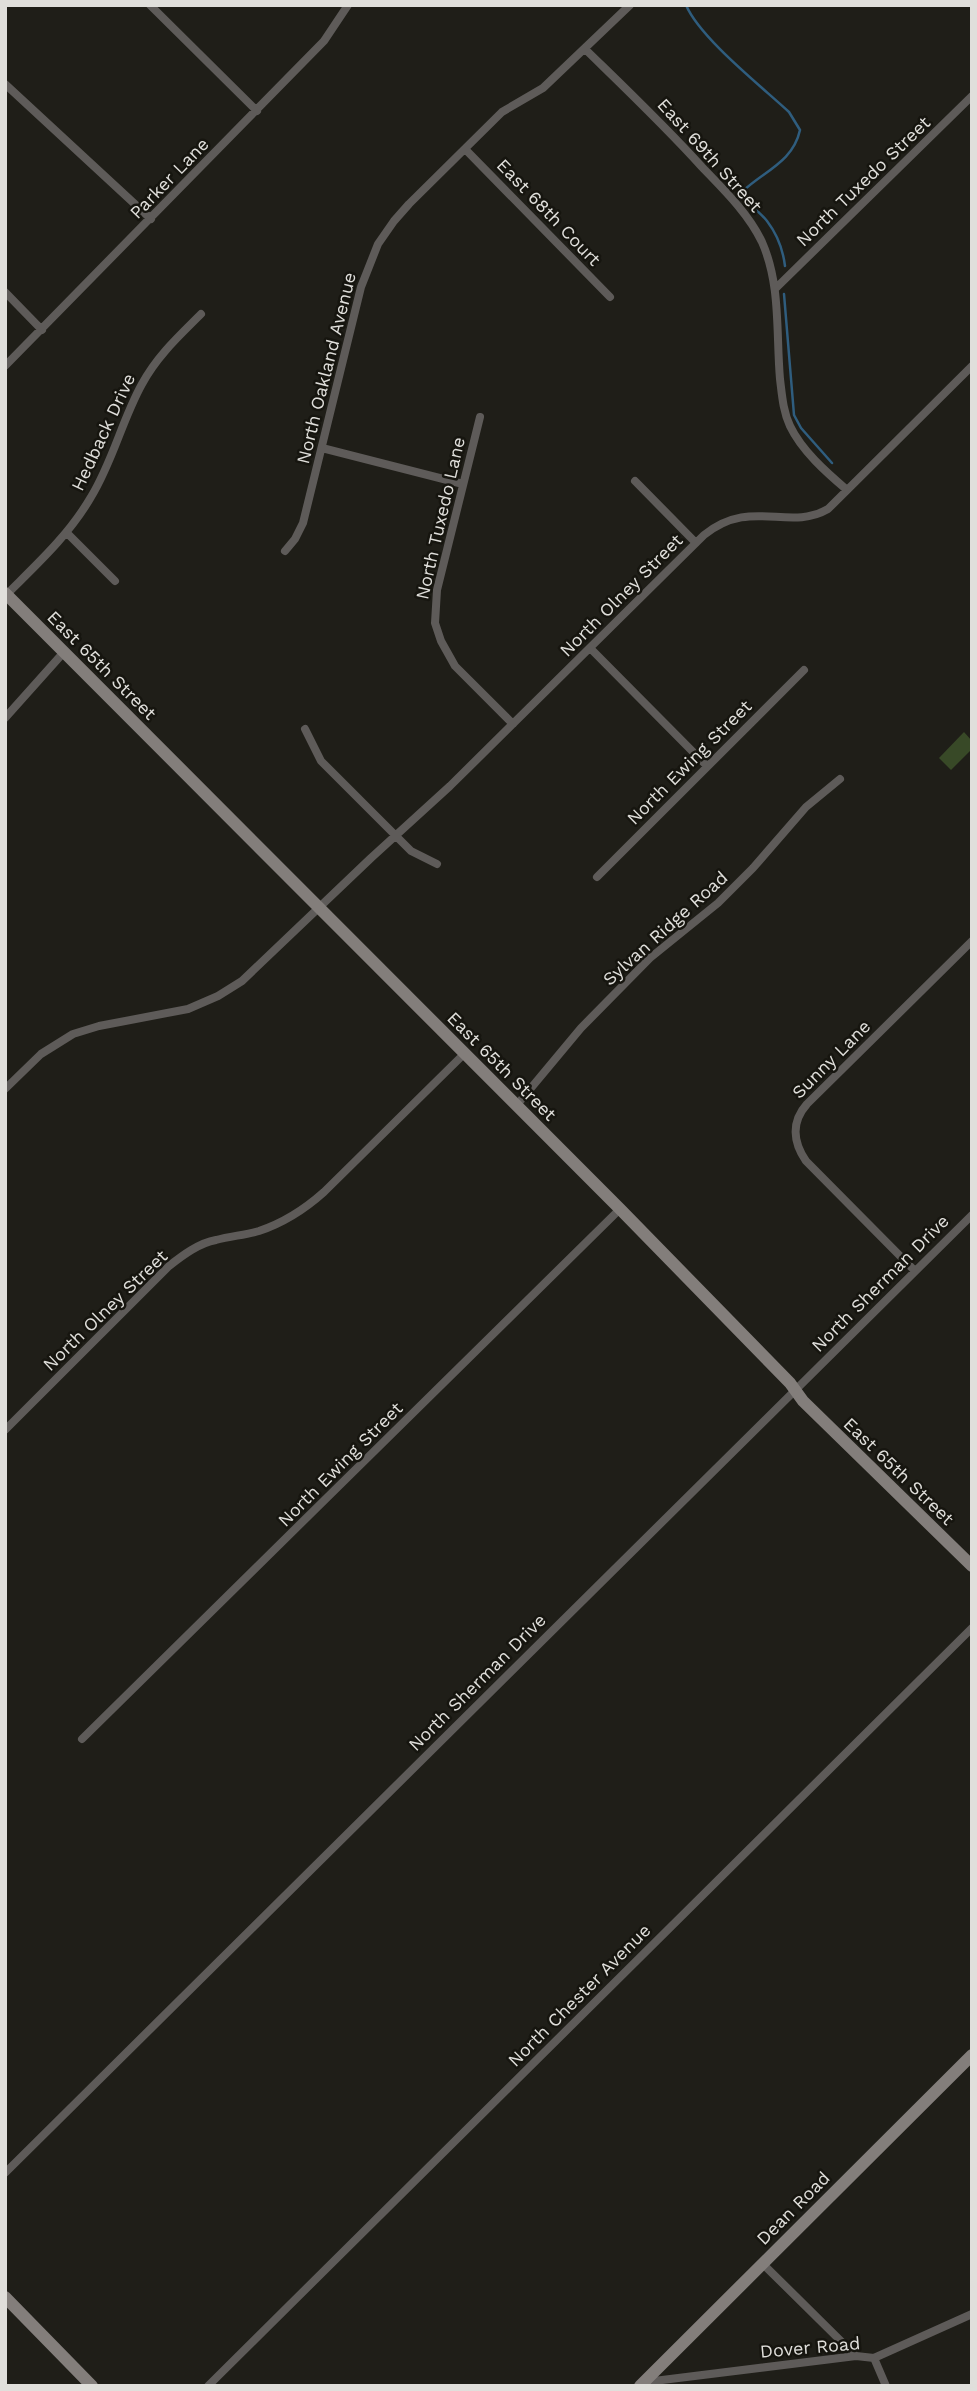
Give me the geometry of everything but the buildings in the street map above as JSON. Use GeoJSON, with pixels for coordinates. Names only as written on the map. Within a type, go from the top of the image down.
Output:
{"type":"FeatureCollection","features":[{"type":"Feature","properties":{"kind":"street"},"geometry":{"type":"LineString","coordinates":[[150,5],[257,111]]}},
{"type":"Feature","properties":{"kind":"street","name":"Parker Lane"},"geometry":{"type":"LineString","coordinates":[[5,366],[324,41],[348,5]]}},
{"type":"Feature","properties":{"kind":"street","name":"North Oakland Avenue"},"geometry":{"type":"LineString","coordinates":[[285,551],[301,529],[372,256],[399,214],[502,112],[538,92],[631,5]]}},
{"type":"Feature","properties":{"kind":"street","name":"East 69th Street"},"geometry":{"type":"LineString","coordinates":[[585,50],[664,125],[737,204],[755,229],[776,288],[777,342],[785,412],[790,426],[803,446],[846,490]]}},
{"type":"Feature","properties":{"kind":"street"},"geometry":{"type":"LineString","coordinates":[[5,84],[151,219]]}},
{"type":"Feature","properties":{"kind":"street","name":"North Tuxedo Street"},"geometry":{"type":"LineString","coordinates":[[776,288],[972,96]]}},
{"type":"Feature","properties":{"kind":"street","name":"East 68th Court"},"geometry":{"type":"LineString","coordinates":[[465,149],[610,297]]}},
{"type":"Feature","properties":{"kind":"street"},"geometry":{"type":"LineString","coordinates":[[5,292],[42,330]]}},
{"type":"Feature","properties":{"kind":"street","name":"Hedback Drive"},"geometry":{"type":"LineString","coordinates":[[6,594],[67,533],[86,506],[102,478],[134,401],[149,373],[168,347],[201,314]]}},
{"type":"Feature","properties":{"kind":"street","name":"North Olney Street"},"geometry":{"type":"LineString","coordinates":[[319,907],[450,786],[716,526],[741,516],[803,517],[818,514],[831,506],[972,366]]}},
{"type":"Feature","properties":{"kind":"street","name":"North Tuxedo Lane"},"geometry":{"type":"LineString","coordinates":[[480,416],[437,590],[436,623],[441,641],[455,666],[513,724]]}},
{"type":"Feature","properties":{"kind":"street"},"geometry":{"type":"LineString","coordinates":[[321,448],[463,484]]}},
{"type":"Feature","properties":{"kind":"street"},"geometry":{"type":"LineString","coordinates":[[635,481],[696,543]]}},
{"type":"Feature","properties":{"kind":"street"},"geometry":{"type":"LineString","coordinates":[[67,533],[115,581]]}},
{"type":"Feature","properties":{"kind":"street","name":"East 65th Street"},"geometry":{"type":"LineString","coordinates":[[6,594],[620,1209],[803,1401],[972,1566]]}},
{"type":"Feature","properties":{"kind":"street"},"geometry":{"type":"LineString","coordinates":[[590,648],[707,766]]}},
{"type":"Feature","properties":{"kind":"street"},"geometry":{"type":"LineString","coordinates":[[5,718],[64,652]]}},
{"type":"Feature","properties":{"kind":"street","name":"North Ewing Street"},"geometry":{"type":"LineString","coordinates":[[597,877],[804,670]]}},
{"type":"Feature","properties":{"kind":"street"},"geometry":{"type":"LineString","coordinates":[[304,729],[321,761],[415,854],[437,864]]}},
{"type":"Feature","properties":{"kind":"street","name":"Sylvan Ridge Road"},"geometry":{"type":"LineString","coordinates":[[516,1105],[586,1023],[650,958],[718,903],[753,868],[806,807],[841,779]]}},
{"type":"Feature","properties":{"kind":"street"},"geometry":{"type":"LineString","coordinates":[[5,1089],[41,1054],[73,1034],[99,1026],[180,1012],[218,996],[246,978],[319,907]]}},
{"type":"Feature","properties":{"kind":"street","name":"Sunny Lane"},"geometry":{"type":"LineString","coordinates":[[915,1271],[806,1161],[797,1146],[796,1123],[807,1104],[972,941]]}},
{"type":"Feature","properties":{"kind":"street","name":"North Olney Street"},"geometry":{"type":"LineString","coordinates":[[5,1430],[176,1261],[196,1248],[218,1239],[266,1228],[306,1207],[465,1053]]}},
{"type":"Feature","properties":{"kind":"street","name":"North Ewing Street"},"geometry":{"type":"LineString","coordinates":[[82,1739],[620,1209]]}},
{"type":"Feature","properties":{"kind":"street","name":"North Sherman Drive"},"geometry":{"type":"LineString","coordinates":[[5,2173],[972,1215]]}},
{"type":"Feature","properties":{"kind":"street","name":"North Chester Avenue"},"geometry":{"type":"LineString","coordinates":[[208,2386],[972,1628]]}},
{"type":"Feature","properties":{"kind":"street","name":"Dean Road"},"geometry":{"type":"LineString","coordinates":[[642,2384],[972,2055]]}},
{"type":"Feature","properties":{"kind":"street"},"geometry":{"type":"LineString","coordinates":[[762,2263],[856,2356]]}},
{"type":"Feature","properties":{"kind":"street"},"geometry":{"type":"LineString","coordinates":[[5,2297],[92,2386]]}},
{"type":"Feature","properties":{"kind":"street","name":"Dover Road"},"geometry":{"type":"LineString","coordinates":[[642,2384],[856,2356],[874,2358],[972,2314]]}},
{"type":"Feature","properties":{"kind":"street"},"geometry":{"type":"LineString","coordinates":[[874,2358],[886,2386]]}},
{"type":"Feature","properties":{"kind":"green space"},"geometry":{"type":"Polygon","coordinates":[[[964,732],[972,741],[972,749],[951,770],[939,758],[964,732]]]}},
{"type":"Feature","properties":{"kind":"waterway"},"geometry":{"type":"LineString","coordinates":[[686,5],[717,47],[789,112],[800,130],[791,150],[784,158],[743,191],[746,199],[774,231],[785,266]]}},
{"type":"Feature","properties":{"kind":"waterway"},"geometry":{"type":"LineString","coordinates":[[784,294],[794,415],[801,428],[832,463]]}}]}
